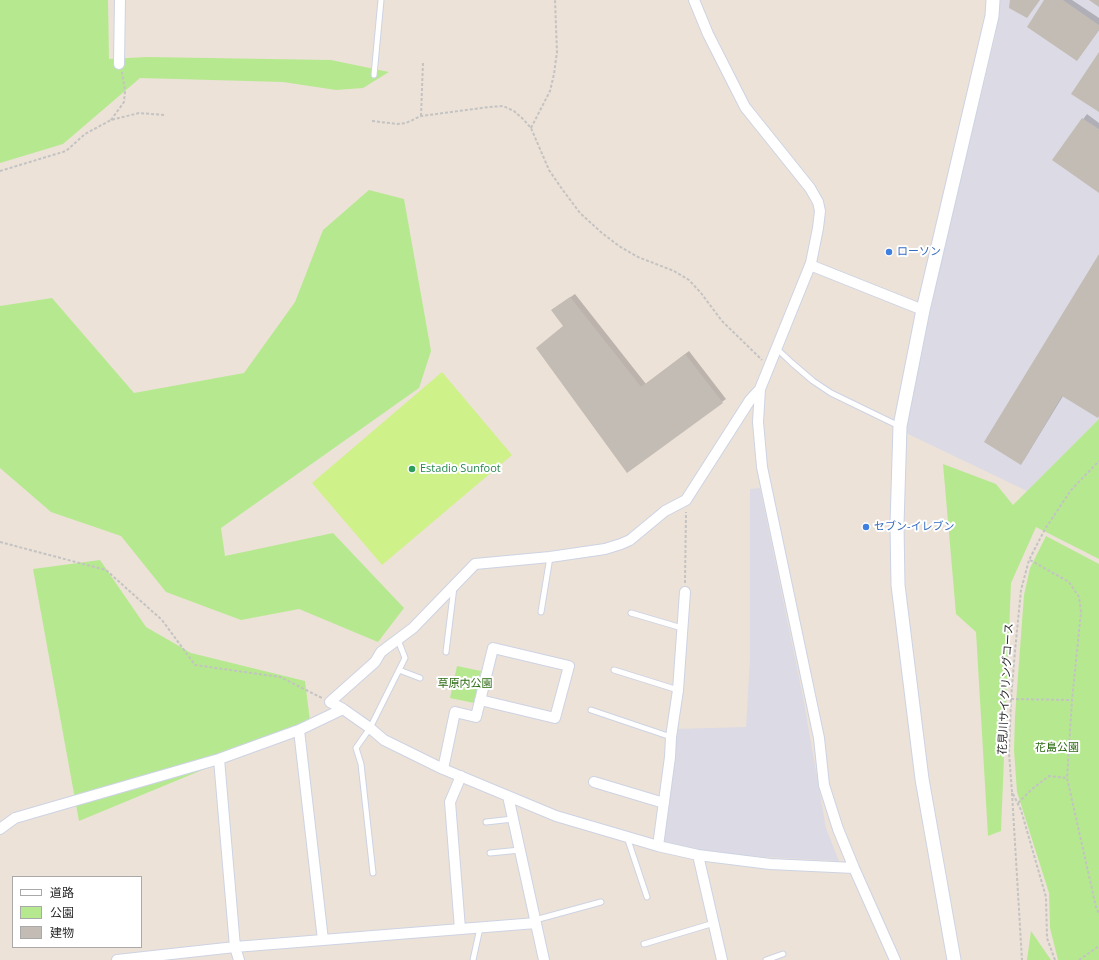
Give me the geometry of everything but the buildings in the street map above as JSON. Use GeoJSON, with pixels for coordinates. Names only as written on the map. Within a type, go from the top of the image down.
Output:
{"type":"FeatureCollection","features":[{"type":"Feature","properties":{"kind":"street"},"geometry":{"type":"LineString","coordinates":[[119,64],[120,0]]}},
{"type":"Feature","properties":{"kind":"street"},"geometry":{"type":"LineString","coordinates":[[694,0],[708,34],[745,107],[810,188],[818,202],[820,211],[810,265],[760,389],[758,422],[762,467],[819,738],[824,784],[838,828],[854,868],[895,960]]}},
{"type":"Feature","properties":{"kind":"street"},"geometry":{"type":"LineString","coordinates":[[954,960],[922,779],[898,584],[897,525],[900,426],[923,310],[992,16],[993,0]]}},
{"type":"Feature","properties":{"kind":"street"},"geometry":{"type":"LineString","coordinates":[[810,265],[923,310]]}},
{"type":"Feature","properties":{"kind":"street"},"geometry":{"type":"LineString","coordinates":[[760,389],[750,400],[686,500],[665,511],[630,540],[605,549],[550,557],[475,564],[413,628],[381,652],[375,662],[330,702],[343,709],[384,740],[443,769],[556,816],[658,846],[698,855],[770,864],[854,868]]}},
{"type":"Feature","properties":{"kind":"street"},"geometry":{"type":"LineString","coordinates":[[658,846],[678,690],[684,592]]}},
{"type":"Feature","properties":{"kind":"street"},"geometry":{"type":"LineString","coordinates":[[443,769],[455,712],[476,717],[480,700],[493,648],[569,666],[555,718],[480,700]]}},
{"type":"Feature","properties":{"kind":"street"},"geometry":{"type":"LineString","coordinates":[[0,829],[15,818],[219,758],[299,730],[343,709]]}},
{"type":"Feature","properties":{"kind":"street"},"geometry":{"type":"LineString","coordinates":[[299,730],[323,940]]}},
{"type":"Feature","properties":{"kind":"street"},"geometry":{"type":"LineString","coordinates":[[219,758],[235,947],[238,960]]}},
{"type":"Feature","properties":{"kind":"street"},"geometry":{"type":"LineString","coordinates":[[460,929],[450,802],[461,776]]}},
{"type":"Feature","properties":{"kind":"street"},"geometry":{"type":"LineString","coordinates":[[594,782],[664,803]]}},
{"type":"Feature","properties":{"kind":"street"},"geometry":{"type":"LineString","coordinates":[[508,796],[544,960]]}},
{"type":"Feature","properties":{"kind":"street"},"geometry":{"type":"LineString","coordinates":[[698,855],[722,960]]}},
{"type":"Feature","properties":{"kind":"street"},"geometry":{"type":"LineString","coordinates":[[117,960],[235,947],[480,928],[535,922]]}},
{"type":"Feature","properties":{"kind":"lane"},"geometry":{"type":"LineString","coordinates":[[374,75],[381,0]]}},
{"type":"Feature","properties":{"kind":"lane"},"geometry":{"type":"LineString","coordinates":[[776,348],[808,376],[831,392],[900,426]]}},
{"type":"Feature","properties":{"kind":"lane"},"geometry":{"type":"LineString","coordinates":[[541,612],[550,557]]}},
{"type":"Feature","properties":{"kind":"lane"},"geometry":{"type":"LineString","coordinates":[[446,652],[454,586]]}},
{"type":"Feature","properties":{"kind":"lane"},"geometry":{"type":"LineString","coordinates":[[631,613],[682,628]]}},
{"type":"Feature","properties":{"kind":"lane"},"geometry":{"type":"LineString","coordinates":[[373,873],[361,764],[356,748],[370,728],[405,658],[398,640]]}},
{"type":"Feature","properties":{"kind":"lane"},"geometry":{"type":"LineString","coordinates":[[399,670],[420,678]]}},
{"type":"Feature","properties":{"kind":"lane"},"geometry":{"type":"LineString","coordinates":[[614,670],[678,690]]}},
{"type":"Feature","properties":{"kind":"lane"},"geometry":{"type":"LineString","coordinates":[[591,710],[671,737]]}},
{"type":"Feature","properties":{"kind":"lane"},"geometry":{"type":"LineString","coordinates":[[486,822],[513,819]]}},
{"type":"Feature","properties":{"kind":"lane"},"geometry":{"type":"LineString","coordinates":[[627,837],[647,897]]}},
{"type":"Feature","properties":{"kind":"lane"},"geometry":{"type":"LineString","coordinates":[[490,853],[520,850]]}},
{"type":"Feature","properties":{"kind":"lane"},"geometry":{"type":"LineString","coordinates":[[535,922],[602,902]]}},
{"type":"Feature","properties":{"kind":"lane"},"geometry":{"type":"LineString","coordinates":[[644,944],[714,923]]}},
{"type":"Feature","properties":{"kind":"lane"},"geometry":{"type":"LineString","coordinates":[[473,960],[480,928]]}},
{"type":"Feature","properties":{"kind":"lane"},"geometry":{"type":"LineString","coordinates":[[766,960],[783,954]]}},
{"type":"Feature","properties":{"kind":"path"},"geometry":{"type":"LineString","coordinates":[[532,128],[550,91],[554,74],[557,52],[556,0]]}},
{"type":"Feature","properties":{"kind":"path"},"geometry":{"type":"LineString","coordinates":[[421,116],[423,62]]}},
{"type":"Feature","properties":{"kind":"path"},"geometry":{"type":"LineString","coordinates":[[111,120],[124,102],[124,81],[119,64]]}},
{"type":"Feature","properties":{"kind":"path"},"geometry":{"type":"LineString","coordinates":[[372,121],[398,124],[406,123],[421,116],[503,106],[514,111],[532,128],[549,170],[580,213],[619,246],[638,257],[689,280],[722,321],[769,366]]}},
{"type":"Feature","properties":{"kind":"path"},"geometry":{"type":"LineString","coordinates":[[0,172],[66,151],[85,134],[111,120],[139,112],[164,115]]}},
{"type":"Feature","properties":{"kind":"path","name":"花見川サイクリングコース"},"geometry":{"type":"LineString","coordinates":[[1055,960],[1047,938],[1046,897],[1021,810],[1012,792],[1009,753],[1011,699],[1021,590],[1029,560],[1045,529],[1071,490],[1099,461]]}},
{"type":"Feature","properties":{"kind":"path"},"geometry":{"type":"LineString","coordinates":[[684,592],[686,500]]}},
{"type":"Feature","properties":{"kind":"path"},"geometry":{"type":"LineString","coordinates":[[0,542],[106,570],[162,620],[195,665],[280,677],[330,702]]}},
{"type":"Feature","properties":{"kind":"path"},"geometry":{"type":"LineString","coordinates":[[1029,560],[1069,582],[1079,597],[1082,612],[1072,700],[1067,778],[1096,908],[1099,914]]}},
{"type":"Feature","properties":{"kind":"path"},"geometry":{"type":"LineString","coordinates":[[1011,699],[1072,700]]}},
{"type":"Feature","properties":{"kind":"path"},"geometry":{"type":"LineString","coordinates":[[1018,803],[1032,789],[1049,776],[1067,778]]}},
{"type":"Feature","properties":{"kind":"path"},"geometry":{"type":"LineString","coordinates":[[1012,792],[1022,960]]}},
{"type":"Feature","properties":{"kind":"path"},"geometry":{"type":"LineString","coordinates":[[1079,960],[1099,946]]}},
{"type":"Feature","properties":{"kind":"shaded area"},"geometry":{"type":"Polygon","coordinates":[[[1000,0],[1099,0],[1099,419],[1027,491],[906,433],[910,406],[940,265],[996,33],[1000,0]]]}},
{"type":"Feature","properties":{"kind":"shaded area"},"geometry":{"type":"Polygon","coordinates":[[[760,488],[803,697],[826,828],[839,861],[727,855],[663,842],[676,729],[746,727],[750,658],[750,489],[760,488]]]}},
{"type":"Feature","properties":{"kind":"green space"},"geometry":{"type":"Polygon","coordinates":[[[0,0],[108,0],[109,59],[147,57],[331,60],[389,72],[363,88],[336,90],[283,82],[140,78],[63,144],[0,163],[0,0]]]}},
{"type":"Feature","properties":{"kind":"green space"},"geometry":{"type":"Polygon","coordinates":[[[369,190],[404,199],[431,351],[419,388],[221,528],[225,556],[333,533],[404,608],[378,642],[299,609],[241,620],[166,592],[121,536],[51,512],[0,468],[0,306],[52,298],[134,393],[244,373],[295,302],[323,230],[369,190]]]}},
{"type":"Feature","properties":{"kind":"green space","name":"Estadio Sunfoot"},"geometry":{"type":"Polygon","coordinates":[[[442,372],[512,455],[382,565],[312,483],[442,372]]]}},
{"type":"Feature","properties":{"kind":"green space"},"geometry":{"type":"Polygon","coordinates":[[[1099,419],[1099,559],[1036,527],[1011,583],[1001,831],[988,836],[976,632],[956,614],[943,464],[996,484],[1013,505],[1099,419]]]}},
{"type":"Feature","properties":{"kind":"green space","name":"花島公園"},"geometry":{"type":"Polygon","coordinates":[[[1046,536],[1099,564],[1099,960],[1058,960],[1050,928],[1049,893],[1017,792],[1014,750],[1015,716],[1024,595],[1030,568],[1046,536]]]}},
{"type":"Feature","properties":{"kind":"green space"},"geometry":{"type":"Polygon","coordinates":[[[100,560],[146,627],[191,653],[305,681],[311,729],[293,738],[248,751],[79,821],[33,569],[100,560]]]}},
{"type":"Feature","properties":{"kind":"green space","name":"草原内公園"},"geometry":{"type":"Polygon","coordinates":[[[457,666],[481,671],[474,703],[450,698],[457,666]]]}},
{"type":"Feature","properties":{"kind":"green space"},"geometry":{"type":"Polygon","coordinates":[[[1031,931],[1051,960],[1027,960],[1031,931]]]}},
{"type":"Feature","properties":{"kind":"place","name":"ローソン"},"geometry":{"type":"Point","coordinates":[889,252]}},
{"type":"Feature","properties":{"kind":"place","name":"Estadio Sunfoot"},"geometry":{"type":"Point","coordinates":[412,469]}},
{"type":"Feature","properties":{"kind":"place","name":"セブン-イレブン"},"geometry":{"type":"Point","coordinates":[866,527]}}]}
